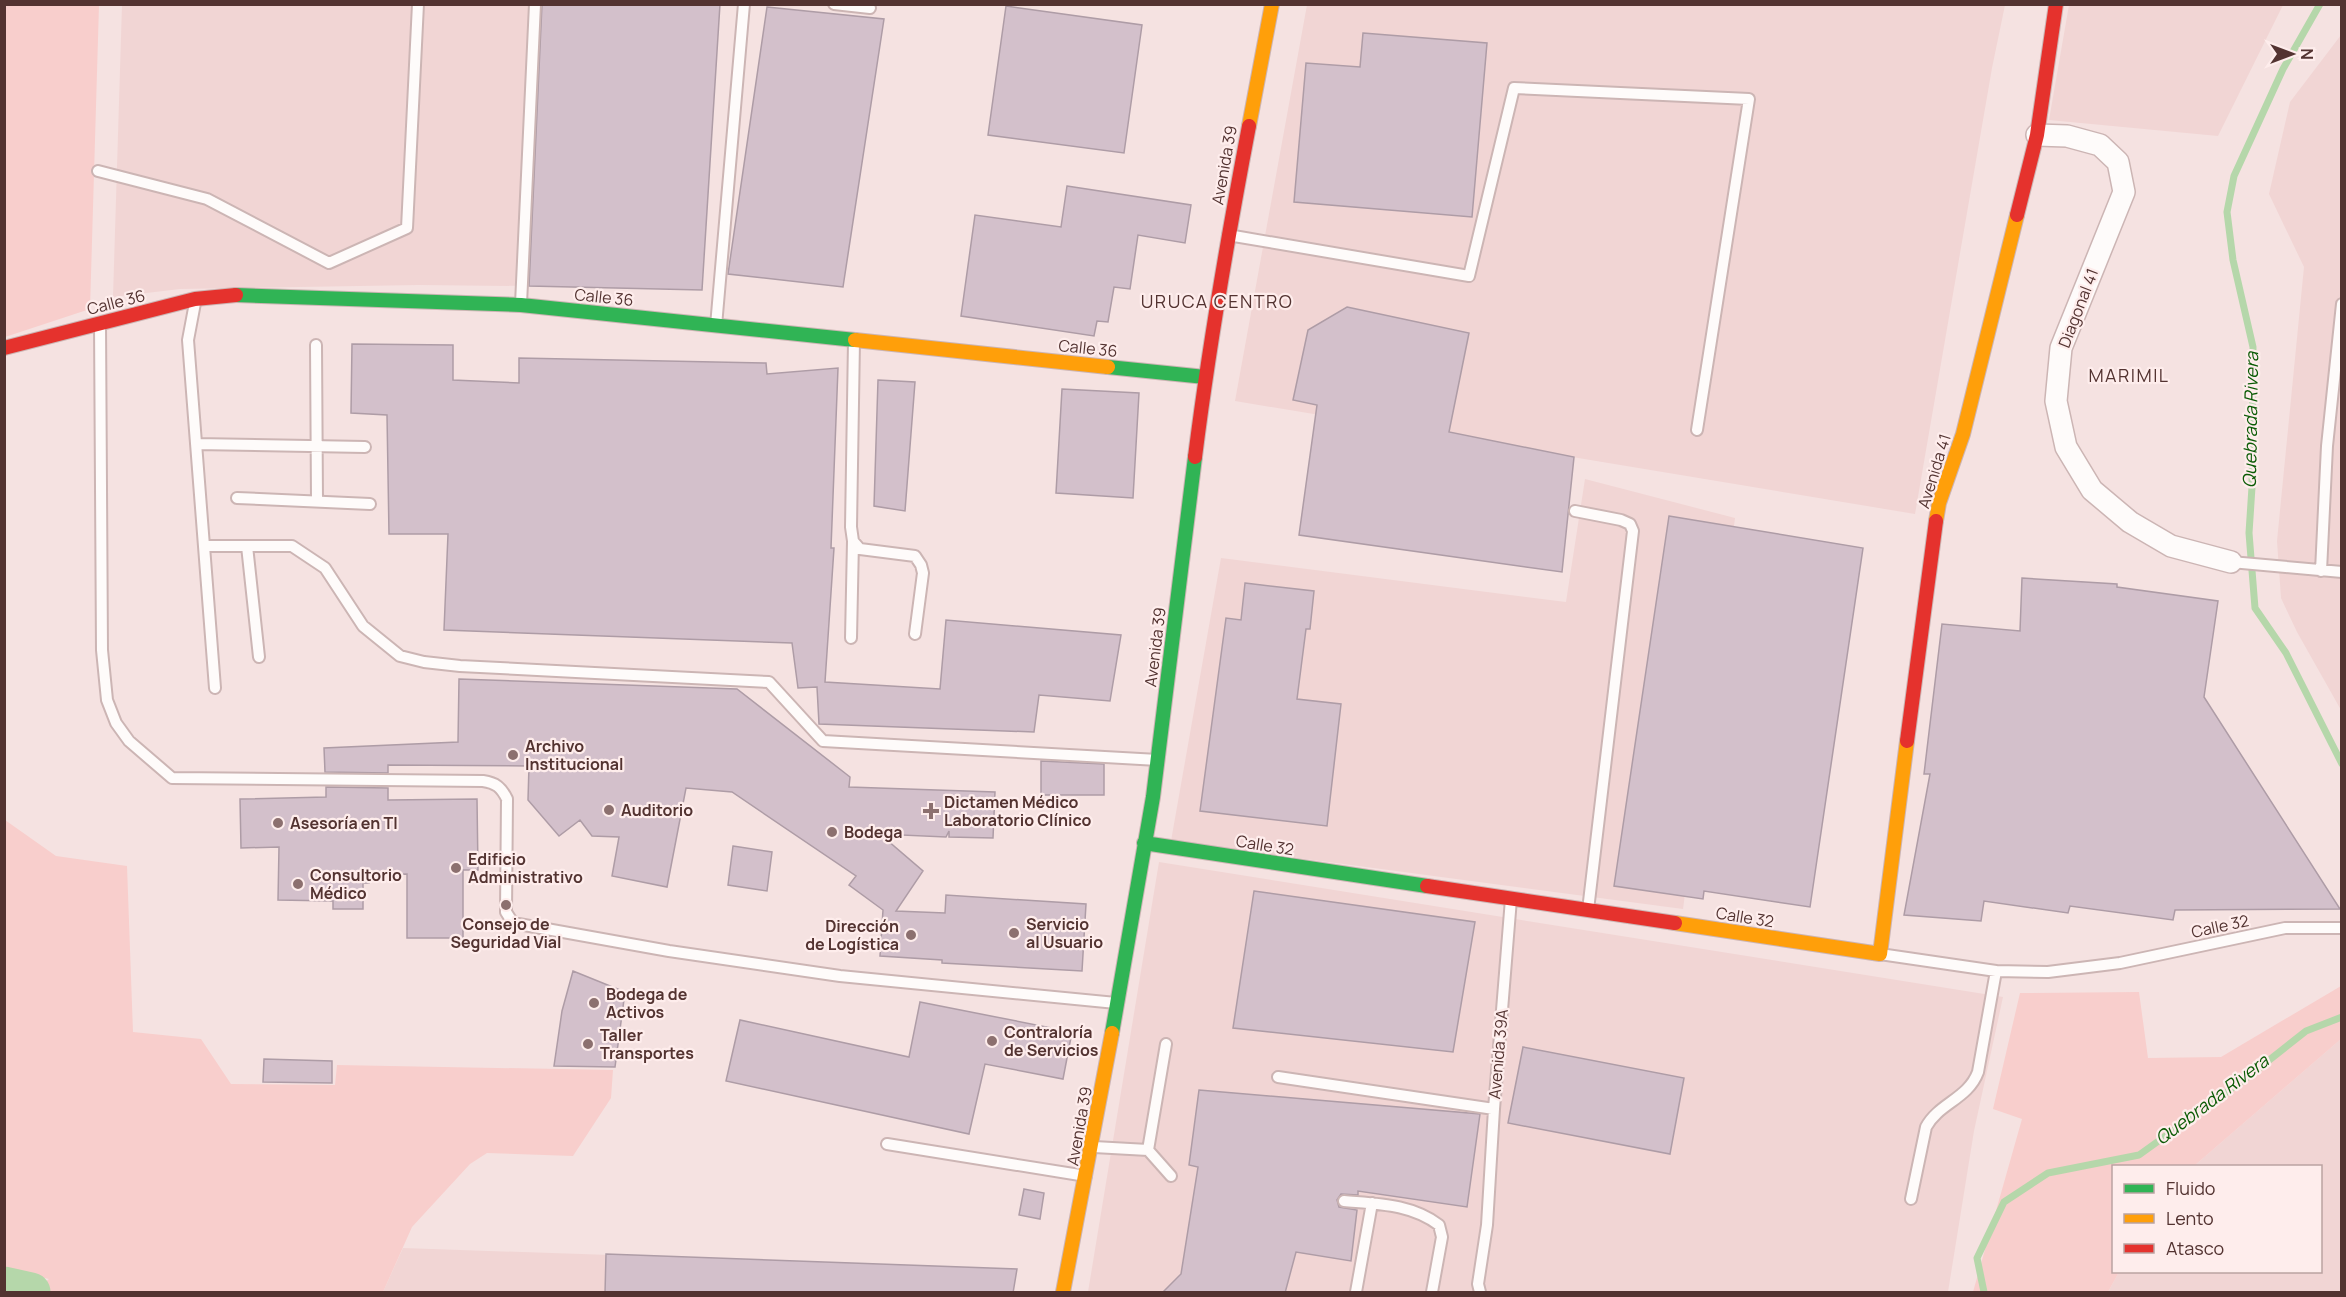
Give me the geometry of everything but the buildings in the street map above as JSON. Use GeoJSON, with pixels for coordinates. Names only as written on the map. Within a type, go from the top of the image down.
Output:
{"type":"FeatureCollection","features":[{"type":"Feature","properties":{"kind":"street","name":"Avenida 39"},"geometry":{"type":"LineString","coordinates":[[1063,1293],[1092,1147],[1158,760],[1204,377],[1227,235],[1272,4]]}},
{"type":"Feature","properties":{"kind":"street","name":"Avenida 41"},"geometry":{"type":"LineString","coordinates":[[1880,954],[1927,580],[1939,503],[1963,434],[2037,135],[2056,4]]}},
{"type":"Feature","properties":{"kind":"street","name":"Diagonal 41"},"geometry":{"type":"LineString","coordinates":[[2037,135],[2067,136],[2100,145],[2118,162],[2124,192],[2061,348],[2056,401],[2066,447],[2092,490],[2130,522],[2171,546],[2231,562]]}},
{"type":"Feature","properties":{"kind":"street","name":"Calle 36"},"geometry":{"type":"LineString","coordinates":[[4,348],[195,299],[225,296],[521,305],[1204,377]]}},
{"type":"Feature","properties":{"kind":"street","name":"Calle 32"},"geometry":{"type":"LineString","coordinates":[[1144,843],[1880,954]]}},
{"type":"Feature","properties":{"kind":"lane"},"geometry":{"type":"LineString","coordinates":[[98,171],[207,200],[329,263],[407,228],[418,4]]}},
{"type":"Feature","properties":{"kind":"lane"},"geometry":{"type":"LineString","coordinates":[[521,305],[535,4]]}},
{"type":"Feature","properties":{"kind":"lane"},"geometry":{"type":"LineString","coordinates":[[716,326],[744,4]]}},
{"type":"Feature","properties":{"kind":"lane"},"geometry":{"type":"LineString","coordinates":[[834,4],[870,8]]}},
{"type":"Feature","properties":{"kind":"lane"},"geometry":{"type":"LineString","coordinates":[[1227,235],[1469,276],[1514,88],[1749,99],[1696,430]]}},
{"type":"Feature","properties":{"kind":"lane"},"geometry":{"type":"LineString","coordinates":[[195,299],[188,340],[215,688]]}},
{"type":"Feature","properties":{"kind":"lane"},"geometry":{"type":"LineString","coordinates":[[2321,571],[2327,446],[2342,304]]}},
{"type":"Feature","properties":{"kind":"lane"},"geometry":{"type":"LineString","coordinates":[[100,323],[102,651],[107,700],[116,723],[129,741],[172,778],[483,780],[495,783],[503,790],[507,799],[506,912],[513,923],[669,951],[840,976],[1117,1003]]}},
{"type":"Feature","properties":{"kind":"lane"},"geometry":{"type":"LineString","coordinates":[[851,638],[854,341]]}},
{"type":"Feature","properties":{"kind":"lane"},"geometry":{"type":"LineString","coordinates":[[316,345],[317,501]]}},
{"type":"Feature","properties":{"kind":"lane"},"geometry":{"type":"LineString","coordinates":[[196,444],[365,447]]}},
{"type":"Feature","properties":{"kind":"lane"},"geometry":{"type":"LineString","coordinates":[[237,498],[370,504]]}},
{"type":"Feature","properties":{"kind":"lane"},"geometry":{"type":"LineString","coordinates":[[1575,511],[1621,520],[1630,524],[1633,531],[1588,910]]}},
{"type":"Feature","properties":{"kind":"lane"},"geometry":{"type":"LineString","coordinates":[[853,541],[860,549],[915,556],[923,573],[915,634]]}},
{"type":"Feature","properties":{"kind":"lane"},"geometry":{"type":"LineString","coordinates":[[204,546],[292,546],[325,568],[363,626],[400,656],[408,658],[460,666],[769,682],[824,741],[1158,760]]}},
{"type":"Feature","properties":{"kind":"lane"},"geometry":{"type":"LineString","coordinates":[[247,546],[259,657]]}},
{"type":"Feature","properties":{"kind":"lane"},"geometry":{"type":"LineString","coordinates":[[2231,562],[2342,572]]}},
{"type":"Feature","properties":{"kind":"lane","name":"Avenida 39A"},"geometry":{"type":"LineString","coordinates":[[1480,1293],[1478,1284],[1487,1225],[1511,899]]}},
{"type":"Feature","properties":{"kind":"lane","name":"Calle 32"},"geometry":{"type":"LineString","coordinates":[[1880,954],[1996,971],[2048,972],[2120,963],[2285,928],[2342,928]]}},
{"type":"Feature","properties":{"kind":"lane"},"geometry":{"type":"LineString","coordinates":[[1911,1199],[1926,1127],[1932,1117],[1974,1084],[1996,971]]}},
{"type":"Feature","properties":{"kind":"lane"},"geometry":{"type":"LineString","coordinates":[[1148,1150],[1166,1044]]}},
{"type":"Feature","properties":{"kind":"lane"},"geometry":{"type":"LineString","coordinates":[[1278,1077],[1494,1108]]}},
{"type":"Feature","properties":{"kind":"lane"},"geometry":{"type":"LineString","coordinates":[[887,1144],[1086,1176]]}},
{"type":"Feature","properties":{"kind":"lane"},"geometry":{"type":"LineString","coordinates":[[1092,1147],[1148,1150],[1171,1176]]}},
{"type":"Feature","properties":{"kind":"lane"},"geometry":{"type":"LineString","coordinates":[[1344,1201],[1398,1206],[1426,1215],[1439,1224],[1442,1237],[1431,1293]]}},
{"type":"Feature","properties":{"kind":"lane"},"geometry":{"type":"LineString","coordinates":[[1356,1293],[1372,1203]]}},
{"type":"Feature","properties":{"kind":"shaded area"},"geometry":{"type":"Polygon","coordinates":[[[4,5],[99,5],[90,309],[5,337],[4,5]]]}},
{"type":"Feature","properties":{"kind":"shaded area"},"geometry":{"type":"Polygon","coordinates":[[[122,5],[639,5],[627,287],[419,285],[180,289],[113,297],[122,5]]]}},
{"type":"Feature","properties":{"kind":"shaded area"},"geometry":{"type":"Polygon","coordinates":[[[1307,5],[2005,5],[1992,68],[1915,514],[1235,401],[1307,5]]]}},
{"type":"Feature","properties":{"kind":"shaded area"},"geometry":{"type":"Polygon","coordinates":[[[2069,5],[2283,5],[2218,136],[2049,120],[2069,5]]]}},
{"type":"Feature","properties":{"kind":"shaded area"},"geometry":{"type":"Polygon","coordinates":[[[2341,35],[2341,710],[2297,632],[2281,598],[2277,541],[2304,267],[2269,194],[2290,102],[2341,35]]]}},
{"type":"Feature","properties":{"kind":"shaded area"},"geometry":{"type":"Polygon","coordinates":[[[1585,479],[1735,518],[1683,909],[1171,841],[1221,558],[1566,602],[1585,479]]]}},
{"type":"Feature","properties":{"kind":"shaded area"},"geometry":{"type":"Polygon","coordinates":[[[5,820],[56,856],[127,866],[133,1032],[201,1039],[231,1084],[335,1085],[337,1065],[613,1070],[611,1098],[573,1156],[487,1153],[470,1164],[412,1227],[383,1292],[31,1292],[49,1279],[5,1269],[5,820]]]}},
{"type":"Feature","properties":{"kind":"shaded area"},"geometry":{"type":"Polygon","coordinates":[[[1159,862],[2003,997],[1974,1131],[1948,1292],[1088,1292],[1159,862]]]}},
{"type":"Feature","properties":{"kind":"shaded area"},"geometry":{"type":"Polygon","coordinates":[[[2341,986],[2341,1039],[2195,1165],[2112,1165],[2112,1273],[2118,1273],[2108,1292],[1973,1292],[2022,1119],[1993,1109],[2020,993],[2139,992],[2148,1058],[2221,1057],[2341,986]]]}},
{"type":"Feature","properties":{"kind":"shaded area"},"geometry":{"type":"Polygon","coordinates":[[[2341,1039],[2341,1292],[2108,1292],[2118,1273],[2322,1273],[2322,1165],[2195,1165],[2341,1039]]]}},
{"type":"Feature","properties":{"kind":"shaded area"},"geometry":{"type":"Polygon","coordinates":[[[403,1248],[1017,1269],[1013,1292],[383,1292],[403,1248]]]}},
{"type":"Feature","properties":{"kind":"waterway","name":"Quebrada Rivera"},"geometry":{"type":"LineString","coordinates":[[2320,4],[2283,69],[2234,176],[2227,212],[2233,260],[2253,347],[2252,487],[2249,533],[2255,608],[2286,653],[2342,764]]}},
{"type":"Feature","properties":{"kind":"waterway","name":"Quebrada Rivera"},"geometry":{"type":"LineString","coordinates":[[1984,1292],[1977,1258],[2004,1202],[2048,1173],[2139,1155],[2249,1076],[2306,1031],[2342,1017]]}},
{"type":"Feature","properties":{"kind":"waterway"},"geometry":{"type":"LineString","coordinates":[[4,1286],[31,1292]]}},
{"type":"Feature","properties":{"kind":"traffic: fast"},"geometry":{"type":"LineString","coordinates":[[236,295],[521,305],[855,340]]}},
{"type":"Feature","properties":{"kind":"traffic: fast"},"geometry":{"type":"LineString","coordinates":[[1108,367],[1205,377]]}},
{"type":"Feature","properties":{"kind":"traffic: fast"},"geometry":{"type":"LineString","coordinates":[[1112,1033],[1153,797],[1195,457]]}},
{"type":"Feature","properties":{"kind":"traffic: fast"},"geometry":{"type":"LineString","coordinates":[[1144,843],[1427,886]]}},
{"type":"Feature","properties":{"kind":"traffic: slow"},"geometry":{"type":"LineString","coordinates":[[1249,126],[1272,4]]}},
{"type":"Feature","properties":{"kind":"traffic: slow"},"geometry":{"type":"LineString","coordinates":[[1936,521],[1939,503],[1963,434],[2017,215]]}},
{"type":"Feature","properties":{"kind":"traffic: slow"},"geometry":{"type":"LineString","coordinates":[[855,340],[1108,367]]}},
{"type":"Feature","properties":{"kind":"traffic: slow"},"geometry":{"type":"LineString","coordinates":[[1675,923],[1880,954],[1907,741]]}},
{"type":"Feature","properties":{"kind":"traffic: slow"},"geometry":{"type":"LineString","coordinates":[[1063,1292],[1112,1033]]}},
{"type":"Feature","properties":{"kind":"traffic: jam"},"geometry":{"type":"LineString","coordinates":[[2017,215],[2037,135],[2056,4]]}},
{"type":"Feature","properties":{"kind":"traffic: jam"},"geometry":{"type":"LineString","coordinates":[[1195,457],[1219,291],[1249,126]]}},
{"type":"Feature","properties":{"kind":"traffic: jam"},"geometry":{"type":"LineString","coordinates":[[4,348],[195,299],[236,295]]}},
{"type":"Feature","properties":{"kind":"traffic: jam"},"geometry":{"type":"LineString","coordinates":[[1907,741],[1936,521]]}},
{"type":"Feature","properties":{"kind":"traffic: jam"},"geometry":{"type":"LineString","coordinates":[[1427,886],[1675,923]]}},
{"type":"Feature","properties":{"kind":"place","name":"Archivo Institucional"},"geometry":{"type":"Point","coordinates":[513,755]}},
{"type":"Feature","properties":{"kind":"place","name":"Auditorio"},"geometry":{"type":"Point","coordinates":[609,810]}},
{"type":"Feature","properties":{"kind":"place","name":"Dictamen Médico Laboratorio Clínico"},"geometry":{"type":"Point","coordinates":[931,811]}},
{"type":"Feature","properties":{"kind":"place","name":"Asesoría en TI"},"geometry":{"type":"Point","coordinates":[278,823]}},
{"type":"Feature","properties":{"kind":"place","name":"Bodega"},"geometry":{"type":"Point","coordinates":[832,832]}},
{"type":"Feature","properties":{"kind":"place","name":"Edificio Administrativo"},"geometry":{"type":"Point","coordinates":[456,868]}},
{"type":"Feature","properties":{"kind":"place","name":"Consultorio Médico"},"geometry":{"type":"Point","coordinates":[298,884]}},
{"type":"Feature","properties":{"kind":"place","name":"Consejo de Seguridad Vial"},"geometry":{"type":"Point","coordinates":[506,905]}},
{"type":"Feature","properties":{"kind":"place","name":"Servicio al Usuario"},"geometry":{"type":"Point","coordinates":[1014,933]}},
{"type":"Feature","properties":{"kind":"place","name":"Dirección de Logística"},"geometry":{"type":"Point","coordinates":[911,935]}},
{"type":"Feature","properties":{"kind":"place","name":"Bodega de Activos"},"geometry":{"type":"Point","coordinates":[594,1003]}},
{"type":"Feature","properties":{"kind":"place","name":"Contraloría de Servicios"},"geometry":{"type":"Point","coordinates":[992,1041]}},
{"type":"Feature","properties":{"kind":"place","name":"Taller Transportes"},"geometry":{"type":"Point","coordinates":[588,1044]}},
{"type":"Feature","properties":{"kind":"district","name":"URUCA CENTRO"},"geometry":{"type":"Point","coordinates":[1217,302]}},
{"type":"Feature","properties":{"kind":"district","name":"MARIMIL"},"geometry":{"type":"Point","coordinates":[2129,376]}}]}
